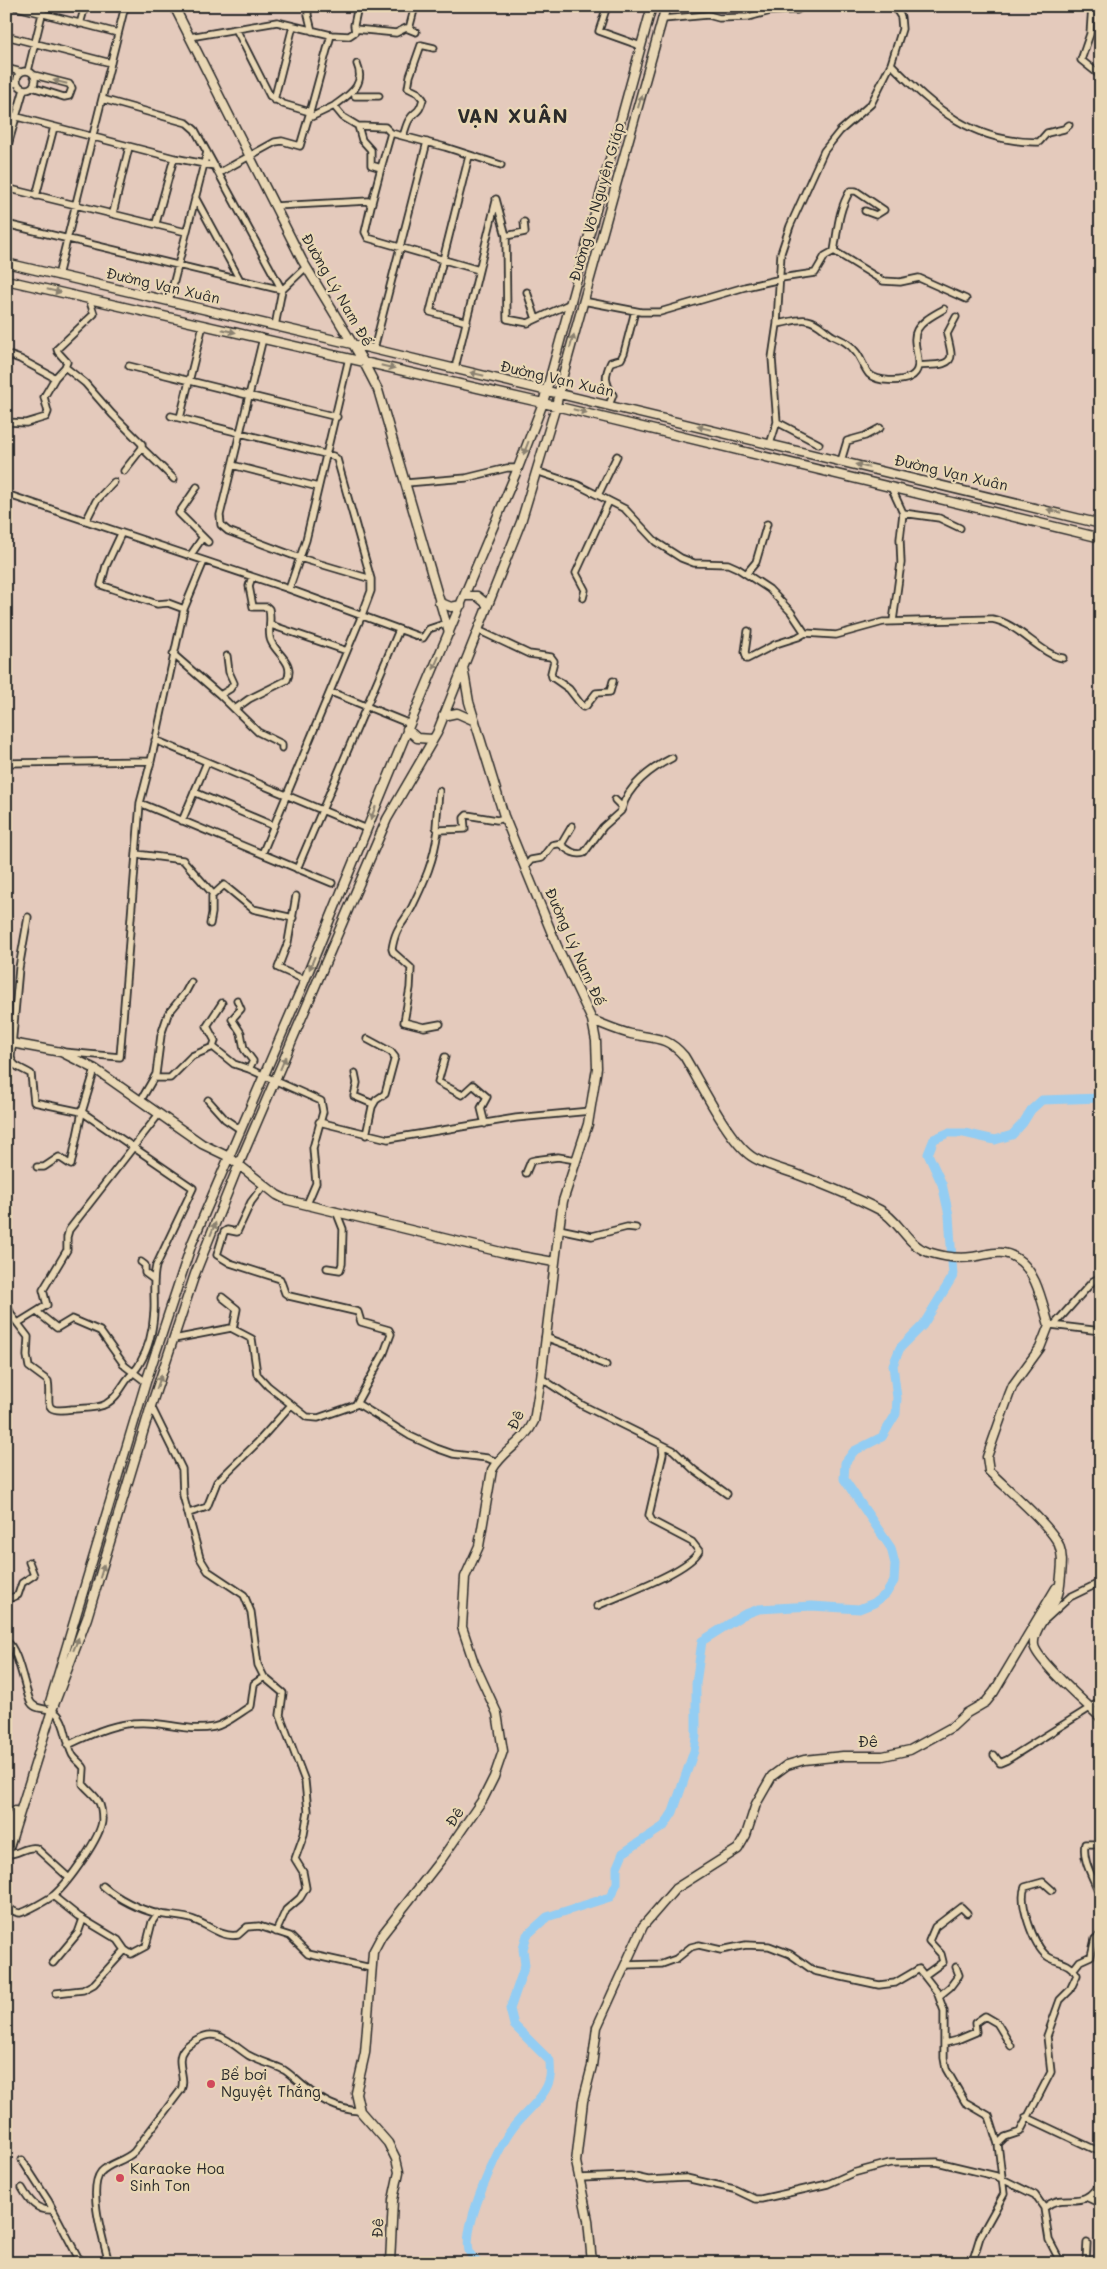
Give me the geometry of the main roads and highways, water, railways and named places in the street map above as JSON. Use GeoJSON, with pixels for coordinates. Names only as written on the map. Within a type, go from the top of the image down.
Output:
{"type":"FeatureCollection","features":[{"type":"Feature","properties":{"kind":"main road","name":"Đường Lý Nam Đế"},"geometry":{"type":"LineString","coordinates":[[174,6],[306,267],[363,361],[378,390],[449,633]]}},
{"type":"Feature","properties":{"kind":"main road","name":"Đường Võ Nguyên Giáp"},"geometry":{"type":"LineString","coordinates":[[50,1710],[146,1382],[192,1244],[305,980],[366,829],[518,468],[543,402],[652,6]]}},
{"type":"Feature","properties":{"kind":"main road","name":"Đường Võ Nguyên Giáp"},"geometry":{"type":"LineString","coordinates":[[50,1710],[87,1618],[151,1406],[195,1274],[239,1164],[354,892],[387,819],[433,739],[444,716],[521,522],[556,406],[666,6]]}},
{"type":"Feature","properties":{"kind":"main road","name":"Đường Vạn Xuân"},"geometry":{"type":"LineString","coordinates":[[6,263],[455,368],[1101,524]]}},
{"type":"Feature","properties":{"kind":"main road","name":"Đường Vạn Xuân"},"geometry":{"type":"LineString","coordinates":[[6,280],[543,402],[1101,538]]}},
{"type":"Feature","properties":{"kind":"main road"},"geometry":{"type":"LineString","coordinates":[[574,289],[586,292]]}},
{"type":"Feature","properties":{"kind":"main road"},"geometry":{"type":"LineString","coordinates":[[891,486],[894,474]]}},
{"type":"Feature","properties":{"kind":"main road"},"geometry":{"type":"LineString","coordinates":[[465,596],[477,596],[488,605]]}},
{"type":"Feature","properties":{"kind":"main road"},"geometry":{"type":"LineString","coordinates":[[440,602],[451,607],[461,605]]}},
{"type":"Feature","properties":{"kind":"main road","name":"Đường Lý Nam Đế"},"geometry":{"type":"LineString","coordinates":[[463,667],[469,702],[505,818],[557,946],[592,1020],[629,1033],[665,1039],[674,1044],[684,1056],[731,1135],[751,1156],[823,1184],[880,1210],[890,1217],[921,1249],[940,1255],[968,1257],[997,1252],[1017,1258],[1032,1276],[1051,1325],[1040,1348],[1013,1385],[986,1461],[988,1471],[1055,1539],[1062,1556],[1060,1577]]}},
{"type":"Feature","properties":{"kind":"main road"},"geometry":{"type":"LineString","coordinates":[[444,716],[457,713],[475,721]]}},
{"type":"Feature","properties":{"kind":"main road"},"geometry":{"type":"LineString","coordinates":[[409,727],[417,738],[433,739]]}},
{"type":"Feature","properties":{"kind":"main road"},"geometry":{"type":"LineString","coordinates":[[343,887],[354,892]]}},
{"type":"Feature","properties":{"kind":"main road","name":"Đê"},"geometry":{"type":"LineString","coordinates":[[390,2263],[393,2200],[399,2172],[396,2159],[388,2143],[360,2111],[357,2085],[365,2053],[373,1952],[376,1943],[443,1857],[483,1799],[494,1777],[503,1751],[498,1713],[474,1663],[462,1627],[466,1577],[479,1546],[490,1479],[497,1462],[521,1442],[530,1431],[534,1421],[563,1201],[590,1111],[597,1062],[592,1020]]}},
{"type":"Feature","properties":{"kind":"main road"},"geometry":{"type":"LineString","coordinates":[[10,1042],[62,1052],[95,1069],[202,1144],[229,1157],[264,1185],[287,1200],[510,1254],[554,1262]]}},
{"type":"Feature","properties":{"kind":"main road"},"geometry":{"type":"LineString","coordinates":[[1060,1577],[1060,1588],[1034,1641],[1036,1650],[1052,1670],[1101,1718]]}},
{"type":"Feature","properties":{"kind":"main road","name":"Đê"},"geometry":{"type":"LineString","coordinates":[[592,2263],[588,2220],[576,2162],[582,2110],[592,2066],[597,2027],[643,1926],[676,1889],[738,1848],[746,1835],[756,1804],[772,1776],[787,1765],[804,1760],[843,1756],[884,1756],[910,1750],[952,1727],[967,1714],[986,1702],[1052,1595],[1060,1577]]}},
{"type":"Feature","properties":{"kind":"main road"},"geometry":{"type":"LineString","coordinates":[[6,1839],[50,1710]]}},
{"type":"Feature","properties":{"kind":"main road"},"geometry":{"type":"LineString","coordinates":[[7,1855],[50,1710]]}},
{"type":"Feature","properties":{"kind":"waterway"},"geometry":{"type":"LineString","coordinates":[[478,2263],[469,2251],[468,2239],[482,2188],[505,2139],[540,2098],[548,2084],[550,2075],[550,2061],[514,2025],[510,2009],[525,1965],[523,1949],[527,1935],[547,1917],[610,1897],[617,1883],[617,1867],[623,1853],[664,1826],[673,1812],[694,1751],[696,1736],[696,1684],[702,1641],[743,1615],[759,1609],[812,1606],[859,1609],[874,1603],[886,1594],[894,1581],[895,1564],[891,1548],[844,1479],[845,1463],[854,1451],[882,1437],[896,1414],[897,1398],[893,1365],[900,1348],[923,1325],[953,1276],[949,1215],[942,1184],[928,1154],[934,1139],[948,1133],[964,1133],[995,1140],[1012,1135],[1031,1110],[1042,1100],[1101,1098]]}},
{"type":"Feature","properties":{"kind":"place","name":"Bể bơi Nguyệt Thắng"},"geometry":{"type":"Point","coordinates":[211,2084]}},
{"type":"Feature","properties":{"kind":"place","name":"Karaoke Hoa Sinh Ton"},"geometry":{"type":"Point","coordinates":[120,2178]}},
{"type":"Feature","properties":{"kind":"district","name":"VẠN XUÂN"},"geometry":{"type":"Point","coordinates":[513,116]}}]}
